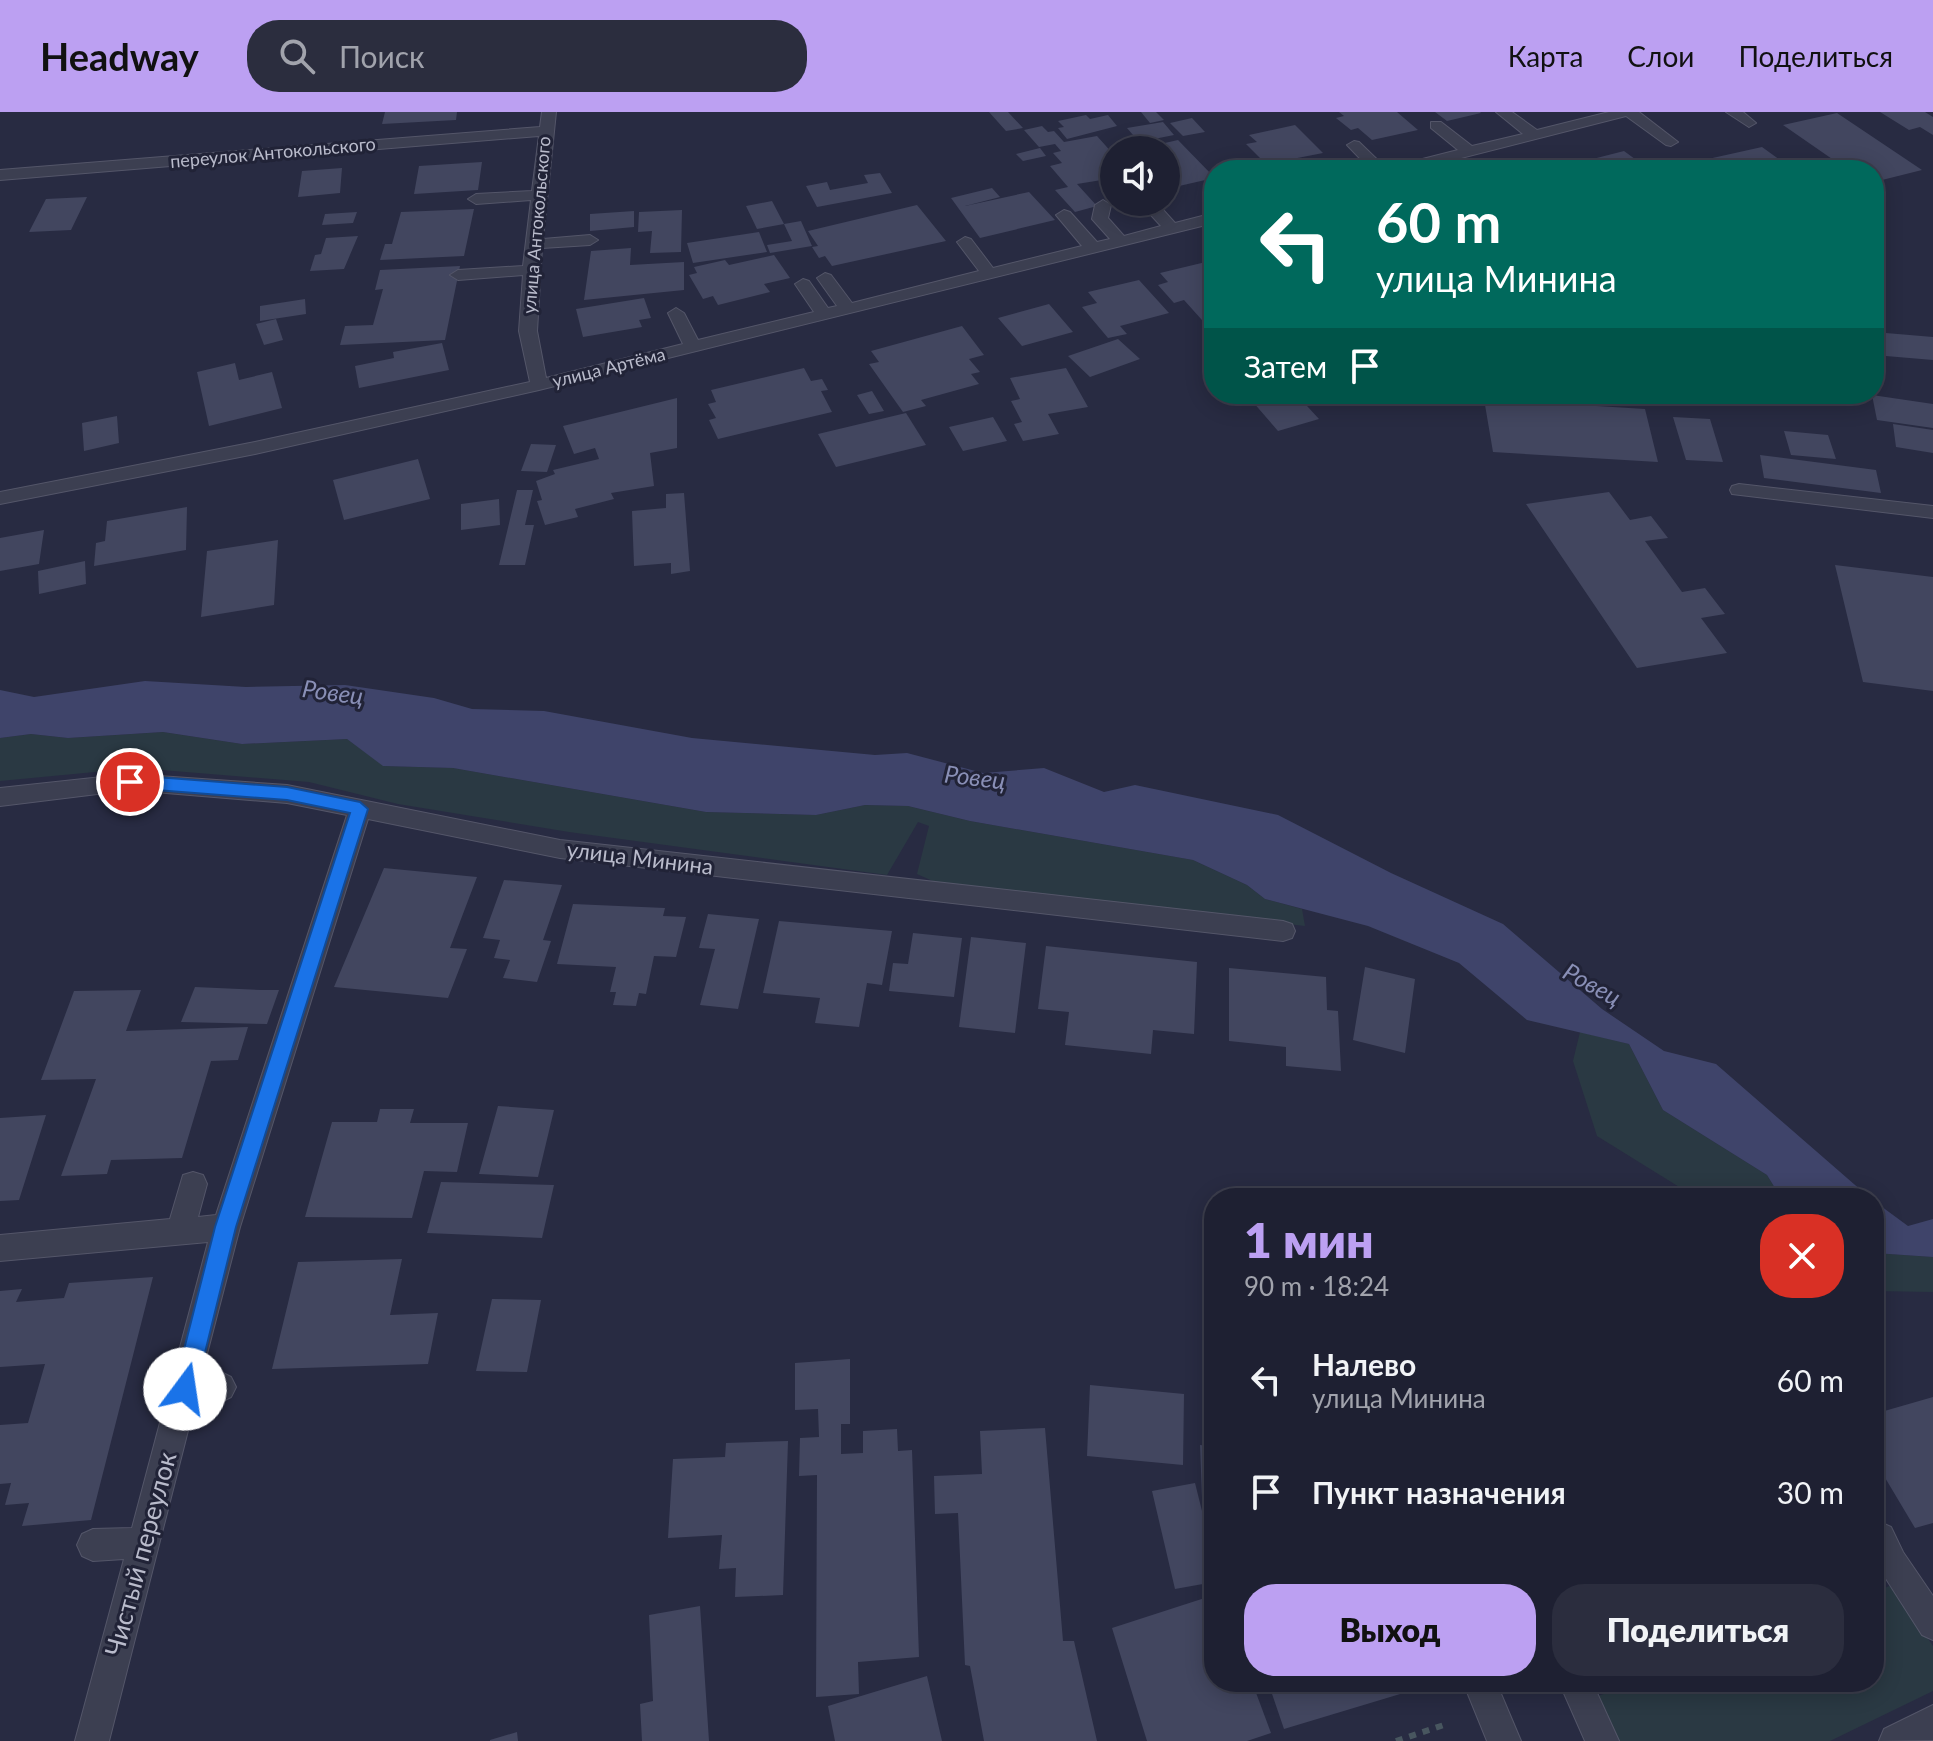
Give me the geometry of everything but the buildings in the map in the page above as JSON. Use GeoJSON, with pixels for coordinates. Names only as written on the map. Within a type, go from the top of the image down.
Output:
{"type":"FeatureCollection","features":[{"type":"Feature","properties":{"kind":"street","name":"улица Антокольского"},"geometry":{"type":"LineString","coordinates":[[539,385],[528,331],[531,270],[549,112]]}},
{"type":"Feature","properties":{"kind":"street"},"geometry":{"type":"LineString","coordinates":[[1503,112],[1534,135]]}},
{"type":"Feature","properties":{"kind":"street"},"geometry":{"type":"LineString","coordinates":[[1566,112],[1581,123]]}},
{"type":"Feature","properties":{"kind":"street"},"geometry":{"type":"LineString","coordinates":[[1434,160],[1628,112],[1671,142]]}},
{"type":"Feature","properties":{"kind":"street"},"geometry":{"type":"LineString","coordinates":[[1733,112],[1749,123]]}},
{"type":"Feature","properties":{"kind":"street"},"geometry":{"type":"LineString","coordinates":[[1436,125],[1469,151]]}},
{"type":"Feature","properties":{"kind":"street","name":"переулок Антокольского"},"geometry":{"type":"LineString","coordinates":[[0,175],[546,131]]}},
{"type":"Feature","properties":{"kind":"street"},"geometry":{"type":"LineString","coordinates":[[1354,145],[1370,160]]}},
{"type":"Feature","properties":{"kind":"street"},"geometry":{"type":"LineString","coordinates":[[476,199],[539,195]]}},
{"type":"Feature","properties":{"kind":"street"},"geometry":{"type":"LineString","coordinates":[[1064,215],[1094,249]]}},
{"type":"Feature","properties":{"kind":"street"},"geometry":{"type":"LineString","coordinates":[[1101,216],[1121,242]]}},
{"type":"Feature","properties":{"kind":"street"},"geometry":{"type":"LineString","coordinates":[[1166,216],[1181,227]]}},
{"type":"Feature","properties":{"kind":"street"},"geometry":{"type":"LineString","coordinates":[[1175,216],[1181,227]]}},
{"type":"Feature","properties":{"kind":"street","name":"улица Артёма"},"geometry":{"type":"LineString","coordinates":[[0,498],[255,448],[539,385],[1204,221]]}},
{"type":"Feature","properties":{"kind":"street"},"geometry":{"type":"LineString","coordinates":[[535,244],[590,240]]}},
{"type":"Feature","properties":{"kind":"street"},"geometry":{"type":"LineString","coordinates":[[965,242],[989,274]]}},
{"type":"Feature","properties":{"kind":"street"},"geometry":{"type":"LineString","coordinates":[[458,275],[531,270]]}},
{"type":"Feature","properties":{"kind":"street"},"geometry":{"type":"LineString","coordinates":[[825,278],[847,308]]}},
{"type":"Feature","properties":{"kind":"street"},"geometry":{"type":"LineString","coordinates":[[803,284],[824,314]]}},
{"type":"Feature","properties":{"kind":"street"},"geometry":{"type":"LineString","coordinates":[[676,313],[693,348]]}},
{"type":"Feature","properties":{"kind":"street"},"geometry":{"type":"LineString","coordinates":[[1739,490],[1933,512]]}},
{"type":"Feature","properties":{"kind":"street","name":"улица Минина"},"geometry":{"type":"LineString","coordinates":[[0,797],[130,782],[287,794],[560,849],[1283,931]]}},
{"type":"Feature","properties":{"kind":"street","name":"Чистый переулок"},"geometry":{"type":"LineString","coordinates":[[92,1741],[226,1227],[360,809]]}},
{"type":"Feature","properties":{"kind":"street"},"geometry":{"type":"LineString","coordinates":[[180,1231],[193,1184]]}},
{"type":"Feature","properties":{"kind":"street"},"geometry":{"type":"LineString","coordinates":[[0,1248],[226,1227]]}},
{"type":"Feature","properties":{"kind":"street"},"geometry":{"type":"LineString","coordinates":[[185,1389],[221,1387]]}},
{"type":"Feature","properties":{"kind":"street"},"geometry":{"type":"LineString","coordinates":[[93,1545],[144,1543]]}},
{"type":"Feature","properties":{"kind":"street"},"geometry":{"type":"LineString","coordinates":[[1884,1546],[1933,1624]]}},
{"type":"Feature","properties":{"kind":"street"},"geometry":{"type":"LineString","coordinates":[[1483,1692],[1504,1741]]}},
{"type":"Feature","properties":{"kind":"street"},"geometry":{"type":"LineString","coordinates":[[1580,1692],[1602,1741]]}},
{"type":"Feature","properties":{"kind":"street"},"geometry":{"type":"LineString","coordinates":[[1896,1741],[1933,1722]]}},
{"type":"Feature","properties":{"kind":"shaded area"},"geometry":{"type":"Polygon","coordinates":[[[163,732],[242,744],[347,739],[384,766],[453,768],[706,812],[816,815],[865,805],[908,806],[970,821],[1193,860],[1247,885],[1265,899],[1302,909],[1305,926],[937,883],[917,874],[929,826],[918,822],[887,875],[569,832],[398,804],[309,782],[137,768],[0,781],[0,738],[31,734],[68,738],[163,732]]]}},
{"type":"Feature","properties":{"kind":"shaded area"},"geometry":{"type":"Polygon","coordinates":[[[1580,1032],[1629,1044],[1663,1110],[1767,1175],[1775,1188],[1681,1188],[1597,1136],[1573,1061],[1580,1032]]]}},
{"type":"Feature","properties":{"kind":"shaded area"},"geometry":{"type":"Polygon","coordinates":[[[1884,1254],[1933,1257],[1933,1292],[1884,1291],[1884,1254]]]}},
{"type":"Feature","properties":{"kind":"shaded area"},"geometry":{"type":"Polygon","coordinates":[[[1892,1585],[1933,1646],[1933,1691],[1830,1741],[1618,1741],[1598,1696],[1609,1692],[1884,1692],[1884,1588],[1892,1585]]]}},
{"type":"Feature","properties":{"kind":"water","name":"Ровец"},"geometry":{"type":"Polygon","coordinates":[[[145,681],[246,687],[345,685],[434,698],[472,709],[544,711],[692,738],[875,755],[907,753],[983,773],[1044,768],[1104,792],[1135,785],[1278,815],[1391,873],[1503,924],[1602,1009],[1664,1051],[1716,1064],[1859,1188],[1775,1188],[1767,1175],[1663,1110],[1629,1044],[1527,1020],[1459,963],[1368,926],[1265,899],[1247,885],[1193,860],[970,821],[908,806],[865,805],[816,815],[706,812],[453,768],[383,766],[347,739],[242,744],[163,732],[68,738],[31,734],[0,738],[0,690],[34,697],[145,681]]]}},
{"type":"Feature","properties":{"kind":"water"},"geometry":{"type":"Polygon","coordinates":[[[1884,1208],[1908,1226],[1933,1219],[1933,1257],[1884,1254],[1884,1208]]]}},
{"type":"Feature","properties":{"kind":"route"},"geometry":{"type":"LineString","coordinates":[[130,782],[287,794],[360,809],[226,1227],[185,1389]]}}]}
